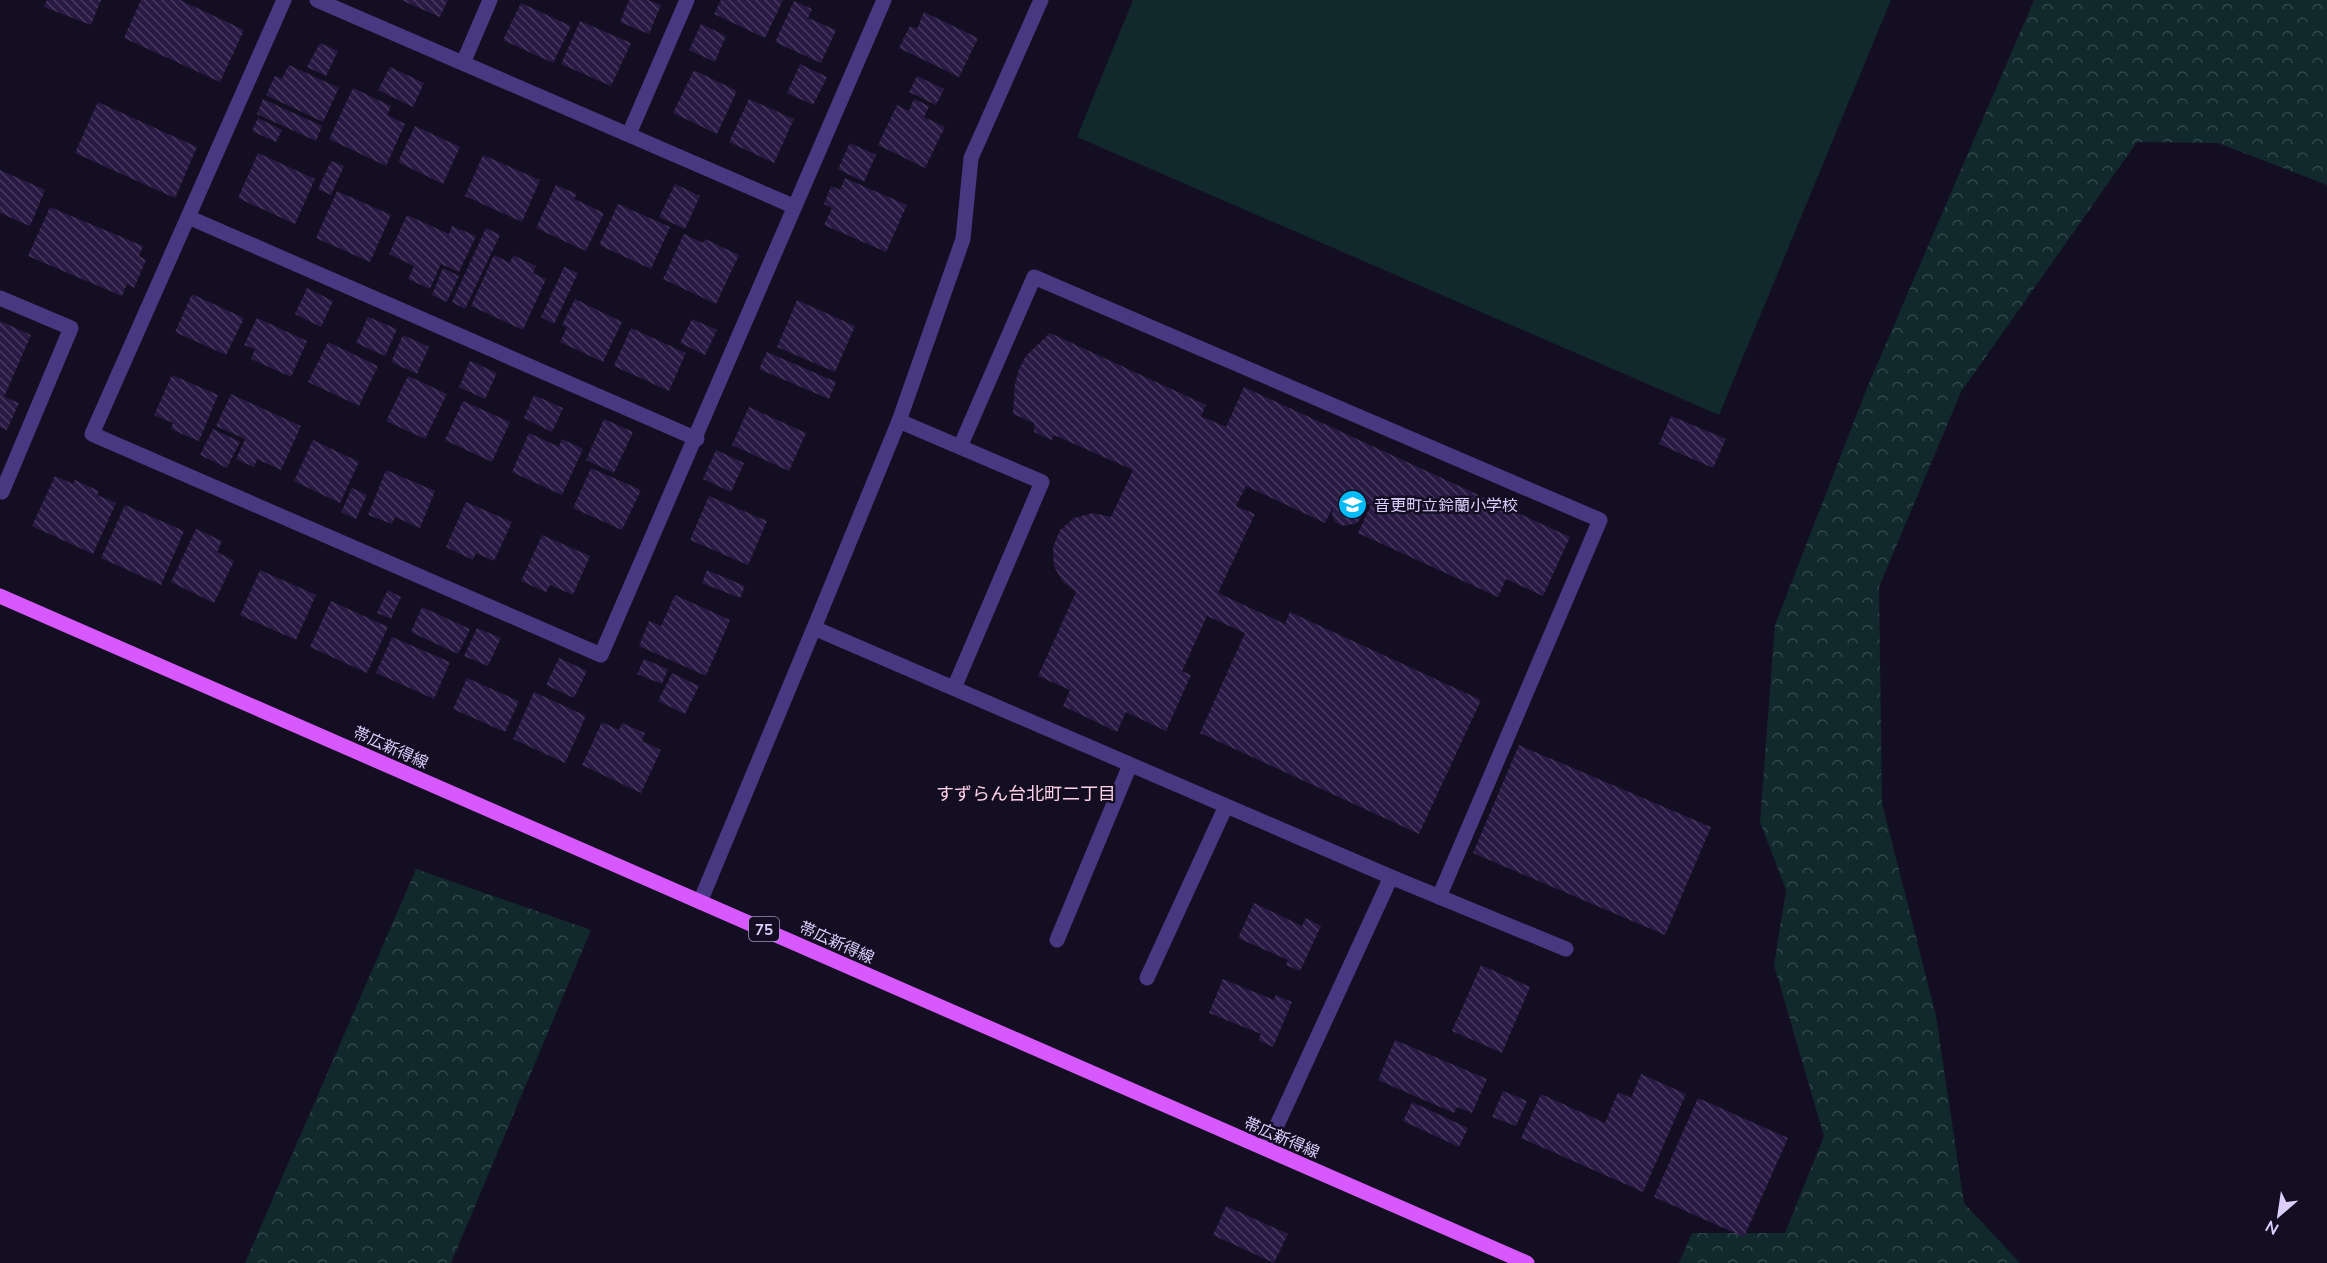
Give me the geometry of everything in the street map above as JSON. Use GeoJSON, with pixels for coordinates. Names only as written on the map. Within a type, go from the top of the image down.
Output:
{"type":"FeatureCollection","features":[{"type":"Feature","properties":{"kind":"main road","name":"帯広新得線"},"geometry":{"type":"LineString","coordinates":[[0,596],[1527,1263]]}},
{"type":"Feature","properties":{"kind":"street"},"geometry":{"type":"LineString","coordinates":[[284,0],[92,434],[601,655],[697,439],[793,206],[884,0]]}},
{"type":"Feature","properties":{"kind":"street"},"geometry":{"type":"LineString","coordinates":[[317,0],[793,206]]}},
{"type":"Feature","properties":{"kind":"street"},"geometry":{"type":"LineString","coordinates":[[464,63],[490,0]]}},
{"type":"Feature","properties":{"kind":"street"},"geometry":{"type":"LineString","coordinates":[[629,134],[687,0]]}},
{"type":"Feature","properties":{"kind":"street"},"geometry":{"type":"LineString","coordinates":[[700,902],[899,421],[963,239],[971,158],[1041,0]]}},
{"type":"Feature","properties":{"kind":"street"},"geometry":{"type":"LineString","coordinates":[[188,217],[697,439]]}},
{"type":"Feature","properties":{"kind":"street"},"geometry":{"type":"LineString","coordinates":[[960,447],[1034,277],[1600,520],[1439,897]]}},
{"type":"Feature","properties":{"kind":"street"},"geometry":{"type":"LineString","coordinates":[[0,298],[71,328],[2,492],[0,491]]}},
{"type":"Feature","properties":{"kind":"street"},"geometry":{"type":"LineString","coordinates":[[899,421],[1042,482],[954,688]]}},
{"type":"Feature","properties":{"kind":"street"},"geometry":{"type":"LineString","coordinates":[[814,628],[1391,877],[1566,949]]}},
{"type":"Feature","properties":{"kind":"street"},"geometry":{"type":"LineString","coordinates":[[1057,940],[1130,765]]}},
{"type":"Feature","properties":{"kind":"street"},"geometry":{"type":"LineString","coordinates":[[1147,978],[1226,806]]}},
{"type":"Feature","properties":{"kind":"street"},"geometry":{"type":"LineString","coordinates":[[1266,1149],[1391,877]]}},
{"type":"Feature","properties":{"kind":"green space"},"geometry":{"type":"Polygon","coordinates":[[[1133,0],[1891,0],[1719,415],[1077,137],[1133,0]]]}},
{"type":"Feature","properties":{"kind":"green space"},"geometry":{"type":"Polygon","coordinates":[[[2034,0],[2327,0],[2327,185],[2218,143],[2137,142],[1961,392],[1879,587],[1882,803],[1936,1016],[1964,1203],[2020,1263],[1679,1263],[1692,1233],[1785,1233],[1824,1136],[1774,965],[1786,890],[1760,822],[1775,625],[1867,388],[2034,0]]]}},
{"type":"Feature","properties":{"kind":"green space"},"geometry":{"type":"Polygon","coordinates":[[[416,869],[591,930],[451,1263],[245,1263],[416,869]]]}},
{"type":"Feature","properties":{"kind":"building"},"geometry":{"type":"Polygon","coordinates":[[[47,0],[101,0],[91,25],[44,7],[47,0]]]}},
{"type":"Feature","properties":{"kind":"building"},"geometry":{"type":"Polygon","coordinates":[[[141,0],[180,0],[244,30],[220,82],[124,38],[141,0]]]}},
{"type":"Feature","properties":{"kind":"building"},"geometry":{"type":"Polygon","coordinates":[[[401,0],[448,0],[440,17],[401,0]]]}},
{"type":"Feature","properties":{"kind":"building"},"geometry":{"type":"Polygon","coordinates":[[[629,0],[648,0],[661,5],[649,34],[620,22],[629,0]]]}},
{"type":"Feature","properties":{"kind":"building"},"geometry":{"type":"Polygon","coordinates":[[[721,0],[783,0],[765,38],[714,14],[721,0]]]}},
{"type":"Feature","properties":{"kind":"building"},"geometry":{"type":"Polygon","coordinates":[[[794,1],[812,9],[808,18],[836,30],[821,63],[775,42],[794,1]]]}},
{"type":"Feature","properties":{"kind":"building"},"geometry":{"type":"Polygon","coordinates":[[[521,3],[571,26],[553,63],[503,40],[521,3]]]}},
{"type":"Feature","properties":{"kind":"building"},"geometry":{"type":"Polygon","coordinates":[[[924,12],[978,38],[959,77],[899,48],[910,26],[917,29],[924,12]]]}},
{"type":"Feature","properties":{"kind":"building"},"geometry":{"type":"Polygon","coordinates":[[[580,21],[631,43],[611,86],[561,64],[580,21]]]}},
{"type":"Feature","properties":{"kind":"building"},"geometry":{"type":"Polygon","coordinates":[[[701,24],[726,36],[715,62],[689,50],[701,24]]]}},
{"type":"Feature","properties":{"kind":"building"},"geometry":{"type":"Polygon","coordinates":[[[320,43],[338,51],[326,76],[307,67],[320,43]]]}},
{"type":"Feature","properties":{"kind":"building"},"geometry":{"type":"Polygon","coordinates":[[[800,64],[827,77],[813,105],[787,93],[800,64]]]}},
{"type":"Feature","properties":{"kind":"building"},"geometry":{"type":"Polygon","coordinates":[[[289,65],[339,88],[323,122],[266,95],[275,76],[282,79],[289,65]]]}},
{"type":"Feature","properties":{"kind":"building"},"geometry":{"type":"Polygon","coordinates":[[[390,67],[424,83],[413,107],[378,90],[390,67]]]}},
{"type":"Feature","properties":{"kind":"building"},"geometry":{"type":"Polygon","coordinates":[[[694,70],[737,91],[717,134],[673,113],[694,70]]]}},
{"type":"Feature","properties":{"kind":"building"},"geometry":{"type":"Polygon","coordinates":[[[917,76],[944,89],[936,105],[909,92],[917,76]]]}},
{"type":"Feature","properties":{"kind":"building"},"geometry":{"type":"Polygon","coordinates":[[[353,88],[391,106],[387,115],[405,124],[386,166],[329,139],[353,88]]]}},
{"type":"Feature","properties":{"kind":"building"},"geometry":{"type":"Polygon","coordinates":[[[263,99],[322,126],[316,141],[257,114],[263,99]]]}},
{"type":"Feature","properties":{"kind":"building"},"geometry":{"type":"Polygon","coordinates":[[[749,99],[794,119],[774,163],[729,142],[749,99]]]}},
{"type":"Feature","properties":{"kind":"building"},"geometry":{"type":"Polygon","coordinates":[[[914,99],[929,106],[924,117],[945,127],[925,168],[878,145],[897,105],[909,111],[914,99]]]}},
{"type":"Feature","properties":{"kind":"building"},"geometry":{"type":"Polygon","coordinates":[[[98,102],[197,147],[175,198],[75,153],[98,102]]]}},
{"type":"Feature","properties":{"kind":"building"},"geometry":{"type":"Polygon","coordinates":[[[258,118],[282,130],[276,142],[252,131],[258,118]]]}},
{"type":"Feature","properties":{"kind":"building"},"geometry":{"type":"Polygon","coordinates":[[[415,126],[460,147],[443,184],[398,162],[415,126]]]}},
{"type":"Feature","properties":{"kind":"building"},"geometry":{"type":"Polygon","coordinates":[[[850,143],[876,155],[864,182],[838,169],[850,143]]]}},
{"type":"Feature","properties":{"kind":"building"},"geometry":{"type":"Polygon","coordinates":[[[258,153],[315,179],[295,224],[238,198],[258,153]]]}},
{"type":"Feature","properties":{"kind":"building"},"geometry":{"type":"Polygon","coordinates":[[[483,155],[540,180],[522,222],[465,196],[483,155]]]}},
{"type":"Feature","properties":{"kind":"building"},"geometry":{"type":"Polygon","coordinates":[[[331,161],[344,166],[331,195],[318,189],[331,161]]]}},
{"type":"Feature","properties":{"kind":"building"},"geometry":{"type":"Polygon","coordinates":[[[0,170],[45,190],[30,226],[0,213],[0,170]]]}},
{"type":"Feature","properties":{"kind":"building"},"geometry":{"type":"Polygon","coordinates":[[[845,178],[907,205],[886,252],[824,225],[832,208],[824,204],[831,186],[840,190],[845,178]]]}},
{"type":"Feature","properties":{"kind":"building"},"geometry":{"type":"Polygon","coordinates":[[[675,184],[700,196],[685,229],[659,217],[675,184]]]}},
{"type":"Feature","properties":{"kind":"building"},"geometry":{"type":"Polygon","coordinates":[[[556,185],[577,194],[574,199],[604,213],[586,251],[536,228],[556,185]]]}},
{"type":"Feature","properties":{"kind":"building"},"geometry":{"type":"Polygon","coordinates":[[[337,191],[391,215],[370,262],[316,238],[337,191]]]}},
{"type":"Feature","properties":{"kind":"building"},"geometry":{"type":"Polygon","coordinates":[[[618,204],[670,227],[651,269],[599,245],[618,204]]]}},
{"type":"Feature","properties":{"kind":"building"},"geometry":{"type":"Polygon","coordinates":[[[50,207],[143,246],[139,256],[146,260],[134,288],[127,284],[122,296],[28,256],[50,207]]]}},
{"type":"Feature","properties":{"kind":"building"},"geometry":{"type":"Polygon","coordinates":[[[407,215],[449,234],[452,226],[476,236],[459,272],[441,264],[430,289],[408,279],[414,266],[389,254],[407,215]]]}},
{"type":"Feature","properties":{"kind":"building"},"geometry":{"type":"Polygon","coordinates":[[[486,228],[500,235],[465,309],[452,302],[486,228]]]}},
{"type":"Feature","properties":{"kind":"building"},"geometry":{"type":"Polygon","coordinates":[[[684,234],[703,243],[705,239],[739,255],[716,304],[663,279],[684,234]]]}},
{"type":"Feature","properties":{"kind":"building"},"geometry":{"type":"Polygon","coordinates":[[[494,255],[510,263],[513,255],[536,266],[533,273],[546,279],[523,330],[471,306],[494,255]]]}},
{"type":"Feature","properties":{"kind":"building"},"geometry":{"type":"Polygon","coordinates":[[[564,267],[578,273],[554,324],[541,317],[564,267]]]}},
{"type":"Feature","properties":{"kind":"building"},"geometry":{"type":"Polygon","coordinates":[[[443,268],[459,276],[447,302],[432,295],[443,268]]]}},
{"type":"Feature","properties":{"kind":"building"},"geometry":{"type":"Polygon","coordinates":[[[307,288],[333,301],[321,327],[295,314],[307,288]]]}},
{"type":"Feature","properties":{"kind":"building"},"geometry":{"type":"Polygon","coordinates":[[[192,294],[244,318],[226,355],[175,332],[192,294]]]}},
{"type":"Feature","properties":{"kind":"building"},"geometry":{"type":"Polygon","coordinates":[[[575,299],[622,322],[603,362],[560,342],[567,327],[562,325],[575,299]]]}},
{"type":"Feature","properties":{"kind":"building"},"geometry":{"type":"Polygon","coordinates":[[[797,300],[855,326],[835,372],[777,347],[797,300]]]}},
{"type":"Feature","properties":{"kind":"building"},"geometry":{"type":"Polygon","coordinates":[[[368,317],[397,329],[385,356],[356,343],[368,317]]]}},
{"type":"Feature","properties":{"kind":"building"},"geometry":{"type":"Polygon","coordinates":[[[257,318],[307,341],[291,377],[251,359],[255,349],[244,345],[257,318]]]}},
{"type":"Feature","properties":{"kind":"building"},"geometry":{"type":"Polygon","coordinates":[[[692,319],[717,330],[705,355],[680,343],[692,319]]]}},
{"type":"Feature","properties":{"kind":"building"},"geometry":{"type":"Polygon","coordinates":[[[0,321],[31,335],[4,397],[19,403],[7,430],[0,427],[0,321]]]}},
{"type":"Feature","properties":{"kind":"building"},"geometry":{"type":"Polygon","coordinates":[[[631,328],[686,353],[669,391],[614,366],[631,328]]]}},
{"type":"Feature","properties":{"kind":"building"},"geometry":{"type":"Polygon","coordinates":[[[1050,333],[1206,405],[1201,416],[1226,427],[1244,387],[1570,537],[1543,596],[1506,579],[1498,597],[1358,533],[1371,505],[1364,502],[1362,516],[1357,523],[1342,526],[1335,522],[1332,514],[1333,507],[1325,523],[1246,486],[1236,506],[1255,514],[1218,593],[1285,624],[1290,612],[1481,700],[1419,834],[1200,733],[1245,633],[1207,616],[1182,671],[1191,675],[1166,731],[1126,712],[1117,732],[1063,706],[1070,690],[1038,676],[1076,592],[1063,582],[1054,566],[1053,547],[1060,530],[1074,518],[1093,513],[1111,517],[1133,470],[1054,435],[1052,440],[1034,432],[1034,423],[1013,414],[1015,384],[1019,369],[1026,356],[1050,333]]]}},
{"type":"Feature","properties":{"kind":"building"},"geometry":{"type":"Polygon","coordinates":[[[403,335],[429,347],[417,374],[391,362],[403,335]]]}},
{"type":"Feature","properties":{"kind":"building"},"geometry":{"type":"Polygon","coordinates":[[[328,342],[378,366],[359,406],[308,382],[328,342]]]}},
{"type":"Feature","properties":{"kind":"building"},"geometry":{"type":"Polygon","coordinates":[[[767,352],[836,382],[829,399],[759,369],[767,352]]]}},
{"type":"Feature","properties":{"kind":"building"},"geometry":{"type":"Polygon","coordinates":[[[470,361],[497,373],[485,399],[459,387],[470,361]]]}},
{"type":"Feature","properties":{"kind":"building"},"geometry":{"type":"Polygon","coordinates":[[[172,375],[218,395],[199,441],[171,429],[173,423],[154,415],[172,375]]]}},
{"type":"Feature","properties":{"kind":"building"},"geometry":{"type":"Polygon","coordinates":[[[408,376],[447,394],[425,439],[386,421],[408,376]]]}},
{"type":"Feature","properties":{"kind":"building"},"geometry":{"type":"Polygon","coordinates":[[[231,394],[301,426],[281,470],[257,459],[254,467],[236,459],[245,439],[216,426],[231,394]]]}},
{"type":"Feature","properties":{"kind":"building"},"geometry":{"type":"Polygon","coordinates":[[[534,395],[563,408],[552,432],[524,418],[534,395]]]}},
{"type":"Feature","properties":{"kind":"building"},"geometry":{"type":"Polygon","coordinates":[[[463,401],[510,422],[492,462],[445,440],[463,401]]]}},
{"type":"Feature","properties":{"kind":"building"},"geometry":{"type":"Polygon","coordinates":[[[749,407],[806,433],[789,471],[732,445],[749,407]]]}},
{"type":"Feature","properties":{"kind":"building"},"geometry":{"type":"Polygon","coordinates":[[[1671,416],[1726,439],[1713,468],[1659,444],[1671,416]]]}},
{"type":"Feature","properties":{"kind":"building"},"geometry":{"type":"Polygon","coordinates":[[[604,419],[633,432],[614,473],[586,460],[604,419]]]}},
{"type":"Feature","properties":{"kind":"building"},"geometry":{"type":"Polygon","coordinates":[[[213,429],[240,442],[227,468],[200,455],[213,429]]]}},
{"type":"Feature","properties":{"kind":"building"},"geometry":{"type":"Polygon","coordinates":[[[529,433],[559,447],[562,439],[583,449],[562,495],[512,472],[529,433]]]}},
{"type":"Feature","properties":{"kind":"building"},"geometry":{"type":"Polygon","coordinates":[[[313,440],[359,462],[340,503],[294,481],[313,440]]]}},
{"type":"Feature","properties":{"kind":"building"},"geometry":{"type":"Polygon","coordinates":[[[716,450],[744,463],[731,492],[703,479],[716,450]]]}},
{"type":"Feature","properties":{"kind":"building"},"geometry":{"type":"Polygon","coordinates":[[[591,468],[641,490],[622,530],[573,508],[591,468]]]}},
{"type":"Feature","properties":{"kind":"building"},"geometry":{"type":"Polygon","coordinates":[[[386,470],[435,491],[420,528],[395,517],[392,524],[368,515],[386,470]]]}},
{"type":"Feature","properties":{"kind":"building"},"geometry":{"type":"Polygon","coordinates":[[[55,476],[73,484],[75,480],[99,491],[97,495],[116,503],[93,554],[32,526],[55,476]]]}},
{"type":"Feature","properties":{"kind":"building"},"geometry":{"type":"Polygon","coordinates":[[[352,488],[367,495],[356,519],[341,512],[352,488]]]}},
{"type":"Feature","properties":{"kind":"building"},"geometry":{"type":"Polygon","coordinates":[[[709,496],[767,521],[748,565],[690,540],[709,496]]]}},
{"type":"Feature","properties":{"kind":"building"},"geometry":{"type":"Polygon","coordinates":[[[466,502],[512,522],[494,561],[476,553],[473,560],[446,547],[466,502]]]}},
{"type":"Feature","properties":{"kind":"building"},"geometry":{"type":"Polygon","coordinates":[[[125,505],[184,531],[161,585],[101,558],[125,505]]]}},
{"type":"Feature","properties":{"kind":"building"},"geometry":{"type":"Polygon","coordinates":[[[196,529],[222,541],[217,552],[234,561],[214,603],[171,582],[196,529]]]}},
{"type":"Feature","properties":{"kind":"building"},"geometry":{"type":"Polygon","coordinates":[[[542,535],[590,556],[573,595],[550,585],[546,592],[521,581],[542,535]]]}},
{"type":"Feature","properties":{"kind":"building"},"geometry":{"type":"Polygon","coordinates":[[[260,570],[316,595],[296,640],[240,615],[260,570]]]}},
{"type":"Feature","properties":{"kind":"building"},"geometry":{"type":"Polygon","coordinates":[[[707,570],[745,586],[740,598],[702,583],[707,570]]]}},
{"type":"Feature","properties":{"kind":"building"},"geometry":{"type":"Polygon","coordinates":[[[388,590],[401,597],[391,619],[377,613],[388,590]]]}},
{"type":"Feature","properties":{"kind":"building"},"geometry":{"type":"Polygon","coordinates":[[[675,595],[730,620],[706,676],[639,646],[649,621],[661,626],[675,595]]]}},
{"type":"Feature","properties":{"kind":"building"},"geometry":{"type":"Polygon","coordinates":[[[331,601],[388,627],[367,673],[310,647],[331,601]]]}},
{"type":"Feature","properties":{"kind":"building"},"geometry":{"type":"Polygon","coordinates":[[[422,607],[470,629],[458,654],[411,632],[422,607]]]}},
{"type":"Feature","properties":{"kind":"building"},"geometry":{"type":"Polygon","coordinates":[[[477,628],[501,638],[488,666],[464,656],[477,628]]]}},
{"type":"Feature","properties":{"kind":"building"},"geometry":{"type":"Polygon","coordinates":[[[392,637],[450,662],[434,699],[376,673],[392,637]]]}},
{"type":"Feature","properties":{"kind":"building"},"geometry":{"type":"Polygon","coordinates":[[[559,658],[587,671],[574,698],[546,685],[559,658]]]}},
{"type":"Feature","properties":{"kind":"building"},"geometry":{"type":"Polygon","coordinates":[[[644,659],[668,669],[662,684],[637,674],[644,659]]]}},
{"type":"Feature","properties":{"kind":"building"},"geometry":{"type":"Polygon","coordinates":[[[672,673],[699,686],[685,714],[658,701],[672,673]]]}},
{"type":"Feature","properties":{"kind":"building"},"geometry":{"type":"Polygon","coordinates":[[[467,678],[519,701],[505,732],[453,709],[467,678]]]}},
{"type":"Feature","properties":{"kind":"building"},"geometry":{"type":"Polygon","coordinates":[[[534,692],[586,716],[565,763],[513,739],[534,692]]]}},
{"type":"Feature","properties":{"kind":"building"},"geometry":{"type":"Polygon","coordinates":[[[602,722],[619,730],[622,723],[645,733],[642,741],[661,750],[641,793],[582,765],[602,722]]]}},
{"type":"Feature","properties":{"kind":"building"},"geometry":{"type":"Polygon","coordinates":[[[1519,745],[1711,827],[1665,935],[1473,853],[1519,745]]]}},
{"type":"Feature","properties":{"kind":"building"},"geometry":{"type":"Polygon","coordinates":[[[1254,903],[1302,926],[1306,918],[1321,926],[1300,971],[1286,965],[1288,960],[1238,938],[1254,903]]]}},
{"type":"Feature","properties":{"kind":"building"},"geometry":{"type":"Polygon","coordinates":[[[1481,965],[1530,987],[1502,1053],[1452,1031],[1481,965]]]}},
{"type":"Feature","properties":{"kind":"building"},"geometry":{"type":"Polygon","coordinates":[[[1223,979],[1274,1000],[1276,995],[1292,1002],[1273,1047],[1258,1040],[1261,1034],[1209,1013],[1223,979]]]}},
{"type":"Feature","properties":{"kind":"building"},"geometry":{"type":"Polygon","coordinates":[[[1395,1040],[1487,1079],[1472,1113],[1457,1107],[1454,1113],[1378,1080],[1395,1040]]]}},
{"type":"Feature","properties":{"kind":"building"},"geometry":{"type":"Polygon","coordinates":[[[1641,1074],[1686,1094],[1643,1192],[1521,1138],[1541,1094],[1605,1123],[1618,1092],[1631,1098],[1641,1074]]]}},
{"type":"Feature","properties":{"kind":"building"},"geometry":{"type":"Polygon","coordinates":[[[1503,1091],[1527,1101],[1516,1126],[1492,1117],[1503,1091]]]}},
{"type":"Feature","properties":{"kind":"building"},"geometry":{"type":"Polygon","coordinates":[[[1698,1098],[1788,1138],[1744,1237],[1654,1197],[1698,1098]]]}},
{"type":"Feature","properties":{"kind":"building"},"geometry":{"type":"Polygon","coordinates":[[[1412,1102],[1468,1128],[1459,1147],[1403,1121],[1412,1102]]]}},
{"type":"Feature","properties":{"kind":"building"},"geometry":{"type":"Polygon","coordinates":[[[1226,1206],[1288,1234],[1274,1263],[1213,1235],[1226,1206]]]}},
{"type":"Feature","properties":{"kind":"place","name":"音更町立鈴蘭小学校"},"geometry":{"type":"Point","coordinates":[1353,505]}},
{"type":"Feature","properties":{"kind":"district","name":"すずらん台北町二丁目"},"geometry":{"type":"Point","coordinates":[1026,793]}}]}
